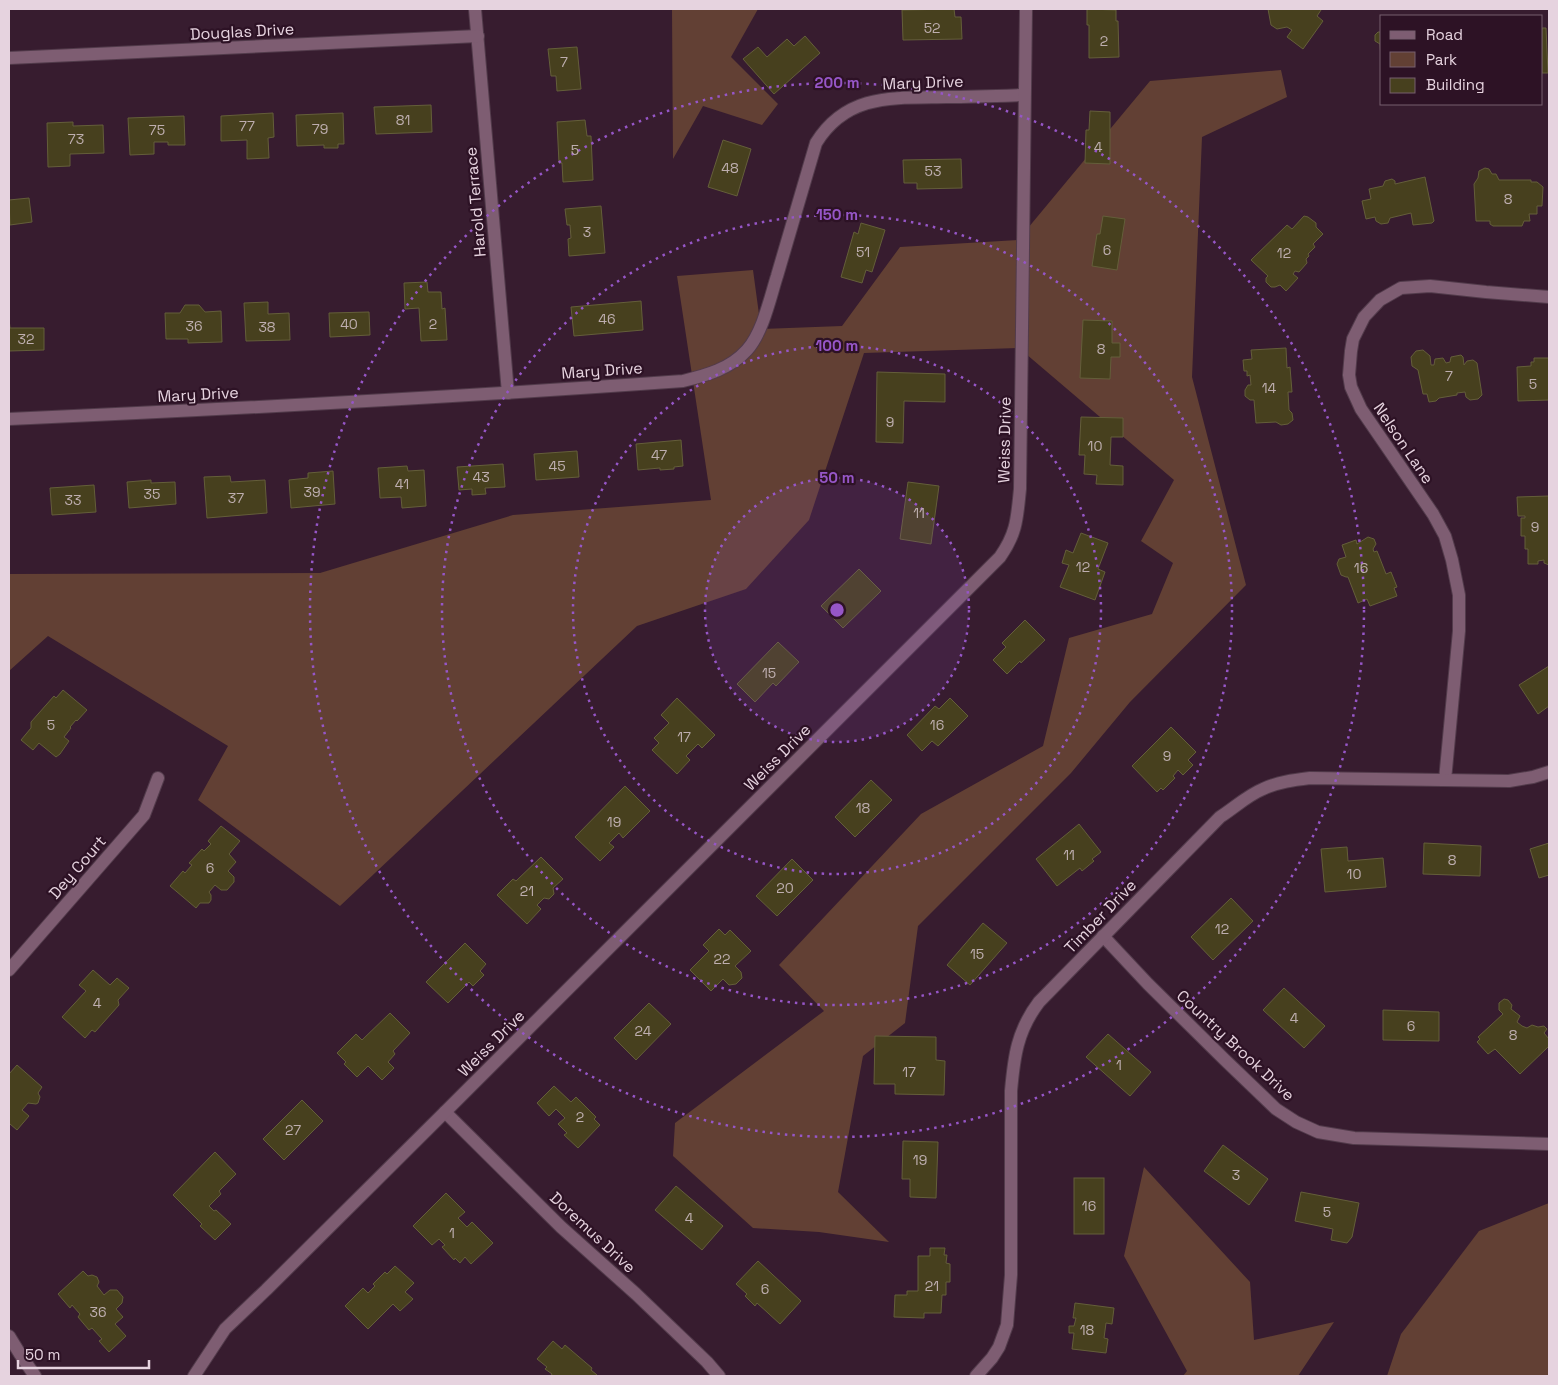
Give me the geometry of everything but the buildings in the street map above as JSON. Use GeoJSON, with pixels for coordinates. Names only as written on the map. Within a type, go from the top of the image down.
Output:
{"type":"FeatureCollection","features":[{"type":"Feature","properties":{"kind":"street","name":"Harold Terrace"},"geometry":{"type":"LineString","coordinates":[[476,9],[508,393]]}},
{"type":"Feature","properties":{"kind":"street","name":"Weiss Drive"},"geometry":{"type":"LineString","coordinates":[[194,1376],[225,1329],[445,1112],[1000,557],[1007,547],[1016,525],[1020,489],[1026,9]]}},
{"type":"Feature","properties":{"kind":"street","name":"Douglas Drive"},"geometry":{"type":"LineString","coordinates":[[9,58],[478,36]]}},
{"type":"Feature","properties":{"kind":"street","name":"Mary Drive"},"geometry":{"type":"LineString","coordinates":[[9,419],[508,393],[683,381],[706,376],[728,365],[747,350],[754,341],[767,309],[816,143],[830,124],[850,110],[872,101],[904,98],[1024,95]]}},
{"type":"Feature","properties":{"kind":"street","name":"Nelson Lane"},"geometry":{"type":"LineString","coordinates":[[1445,780],[1458,631],[1458,595],[1452,560],[1445,536],[1433,514],[1361,409],[1351,387],[1349,375],[1352,345],[1358,328],[1371,308],[1380,300],[1401,288],[1430,286],[1549,297]]}},
{"type":"Feature","properties":{"kind":"street","name":"Timber Drive"},"geometry":{"type":"LineString","coordinates":[[976,1376],[999,1348],[1007,1325],[1011,1275],[1011,1091],[1020,1034],[1031,1012],[1039,1002],[1220,817],[1252,794],[1263,789],[1286,781],[1310,778],[1509,780],[1533,777],[1549,772]]}},
{"type":"Feature","properties":{"kind":"street","name":"Dey Court"},"geometry":{"type":"LineString","coordinates":[[9,970],[144,815],[158,778]]}},
{"type":"Feature","properties":{"kind":"street","name":"Country Brook Drive"},"geometry":{"type":"LineString","coordinates":[[1103,936],[1148,984],[1225,1060],[1276,1109],[1296,1122],[1318,1132],[1354,1138],[1549,1144]]}},
{"type":"Feature","properties":{"kind":"street","name":"Doremus Drive"},"geometry":{"type":"LineString","coordinates":[[445,1112],[561,1227],[636,1294],[707,1362],[719,1376]]}},
{"type":"Feature","properties":{"kind":"street"},"geometry":{"type":"LineString","coordinates":[[9,1336],[35,1376]]}},
{"type":"Feature","properties":{"kind":"green space"},"geometry":{"type":"Polygon","coordinates":[[[672,9],[758,9],[731,57],[778,104],[762,125],[703,106],[673,159],[672,9]]]}},
{"type":"Feature","properties":{"kind":"green space"},"geometry":{"type":"Polygon","coordinates":[[[1281,70],[1287,97],[1202,137],[1192,377],[1246,585],[1130,702],[1071,773],[918,926],[905,1023],[863,1056],[838,1192],[889,1242],[819,1232],[753,1228],[673,1156],[675,1123],[824,1011],[779,965],[921,814],[1043,746],[1069,638],[1152,614],[1173,563],[1141,541],[1174,480],[1019,348],[864,353],[809,520],[746,589],[637,626],[340,906],[198,800],[228,746],[48,636],[9,671],[9,574],[320,573],[513,515],[711,500],[677,276],[753,270],[761,329],[842,326],[900,247],[1018,240],[1150,81],[1281,70]]]}},
{"type":"Feature","properties":{"kind":"green space"},"geometry":{"type":"Polygon","coordinates":[[[1144,1167],[1250,1282],[1254,1340],[1334,1322],[1298,1376],[1183,1376],[1187,1371],[1124,1256],[1144,1167]]]}},
{"type":"Feature","properties":{"kind":"green space"},"geometry":{"type":"Polygon","coordinates":[[[1549,1203],[1549,1376],[1387,1376],[1401,1334],[1479,1231],[1549,1203]]]}}]}
